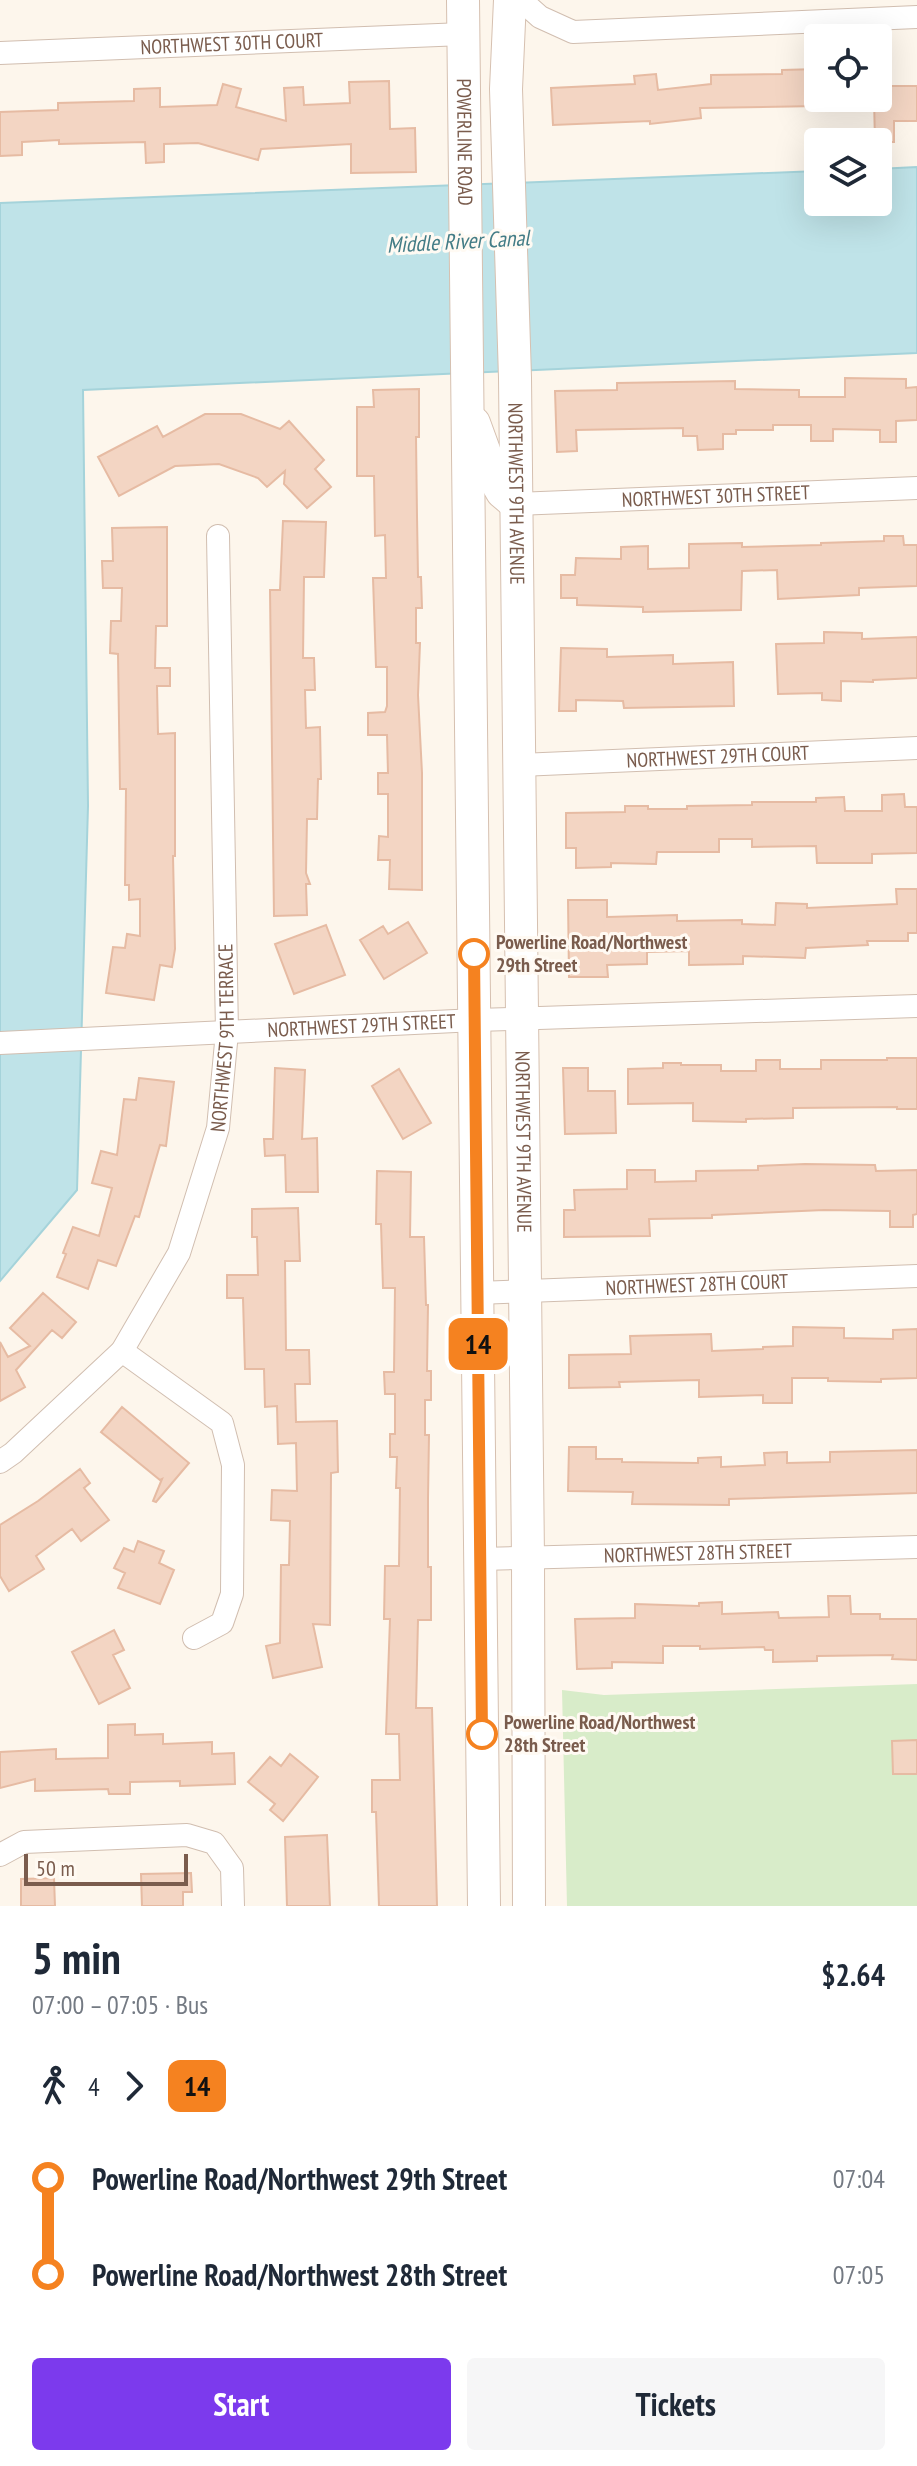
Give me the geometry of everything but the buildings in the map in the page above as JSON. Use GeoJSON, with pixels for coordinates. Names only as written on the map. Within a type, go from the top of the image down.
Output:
{"type":"FeatureCollection","features":[{"type":"Feature","properties":{"kind":"main road","name":"POWERLINE ROAD"},"geometry":{"type":"LineString","coordinates":[[463,0],[467,392]]}},
{"type":"Feature","properties":{"kind":"main road"},"geometry":{"type":"LineString","coordinates":[[506,89],[510,0]]}},
{"type":"Feature","properties":{"kind":"main road"},"geometry":{"type":"LineString","coordinates":[[463,34],[490,60],[506,89]]}},
{"type":"Feature","properties":{"kind":"main road","name":"NORTHWEST 9TH AVENUE"},"geometry":{"type":"LineString","coordinates":[[506,89],[515,378],[520,765],[529,1906]]}},
{"type":"Feature","properties":{"kind":"main road"},"geometry":{"type":"LineString","coordinates":[[467,392],[494,478],[502,492],[516,504]]}},
{"type":"Feature","properties":{"kind":"main road"},"geometry":{"type":"LineString","coordinates":[[467,392],[484,1906]]}},
{"type":"Feature","properties":{"kind":"street"},"geometry":{"type":"LineString","coordinates":[[521,0],[540,17],[573,32],[917,17]]}},
{"type":"Feature","properties":{"kind":"street","name":"NORTHWEST 30TH COURT"},"geometry":{"type":"LineString","coordinates":[[0,53],[463,34]]}},
{"type":"Feature","properties":{"kind":"street","name":"NORTHWEST 30TH STREET"},"geometry":{"type":"LineString","coordinates":[[516,504],[917,488]]}},
{"type":"Feature","properties":{"kind":"street","name":"NORTHWEST 9TH TERRACE"},"geometry":{"type":"LineString","coordinates":[[0,1462],[122,1351],[179,1253],[218,1128],[227,1032],[218,536]]}},
{"type":"Feature","properties":{"kind":"street","name":"NORTHWEST 29TH COURT"},"geometry":{"type":"LineString","coordinates":[[520,765],[917,748]]}},
{"type":"Feature","properties":{"kind":"street","name":"NORTHWEST 29TH STREET"},"geometry":{"type":"LineString","coordinates":[[0,1043],[521,1018],[917,1006]]}},
{"type":"Feature","properties":{"kind":"street","name":"NORTHWEST 28TH COURT"},"geometry":{"type":"LineString","coordinates":[[477,1293],[917,1276]]}},
{"type":"Feature","properties":{"kind":"street"},"geometry":{"type":"LineString","coordinates":[[122,1351],[222,1423],[233,1465],[232,1594],[222,1623],[194,1638]]}},
{"type":"Feature","properties":{"kind":"street","name":"NORTHWEST 28TH STREET"},"geometry":{"type":"LineString","coordinates":[[480,1559],[917,1547]]}},
{"type":"Feature","properties":{"kind":"street"},"geometry":{"type":"LineString","coordinates":[[0,1855],[24,1842],[187,1835],[214,1843],[232,1868],[233,1906]]}},
{"type":"Feature","properties":{"kind":"green space"},"geometry":{"type":"Polygon","coordinates":[[[917,1684],[917,1906],[567,1906],[562,1690],[604,1695],[917,1684]]]}},
{"type":"Feature","properties":{"kind":"water","name":"Middle River Canal"},"geometry":{"type":"Polygon","coordinates":[[[917,167],[917,353],[83,390],[88,806],[77,1190],[0,1281],[0,203],[804,172],[804,216],[892,216],[892,168],[917,167]]]}},
{"type":"Feature","properties":{"kind":"bus line","name":"14"},"geometry":{"type":"LineString","coordinates":[[474,954],[482,1734]]}},
{"type":"Feature","properties":{"kind":"place","name":"Powerline Road/Northwest 29th Street"},"geometry":{"type":"Point","coordinates":[474,954]}},
{"type":"Feature","properties":{"kind":"place","name":"Powerline Road/Northwest 28th Street"},"geometry":{"type":"Point","coordinates":[482,1734]}}]}
